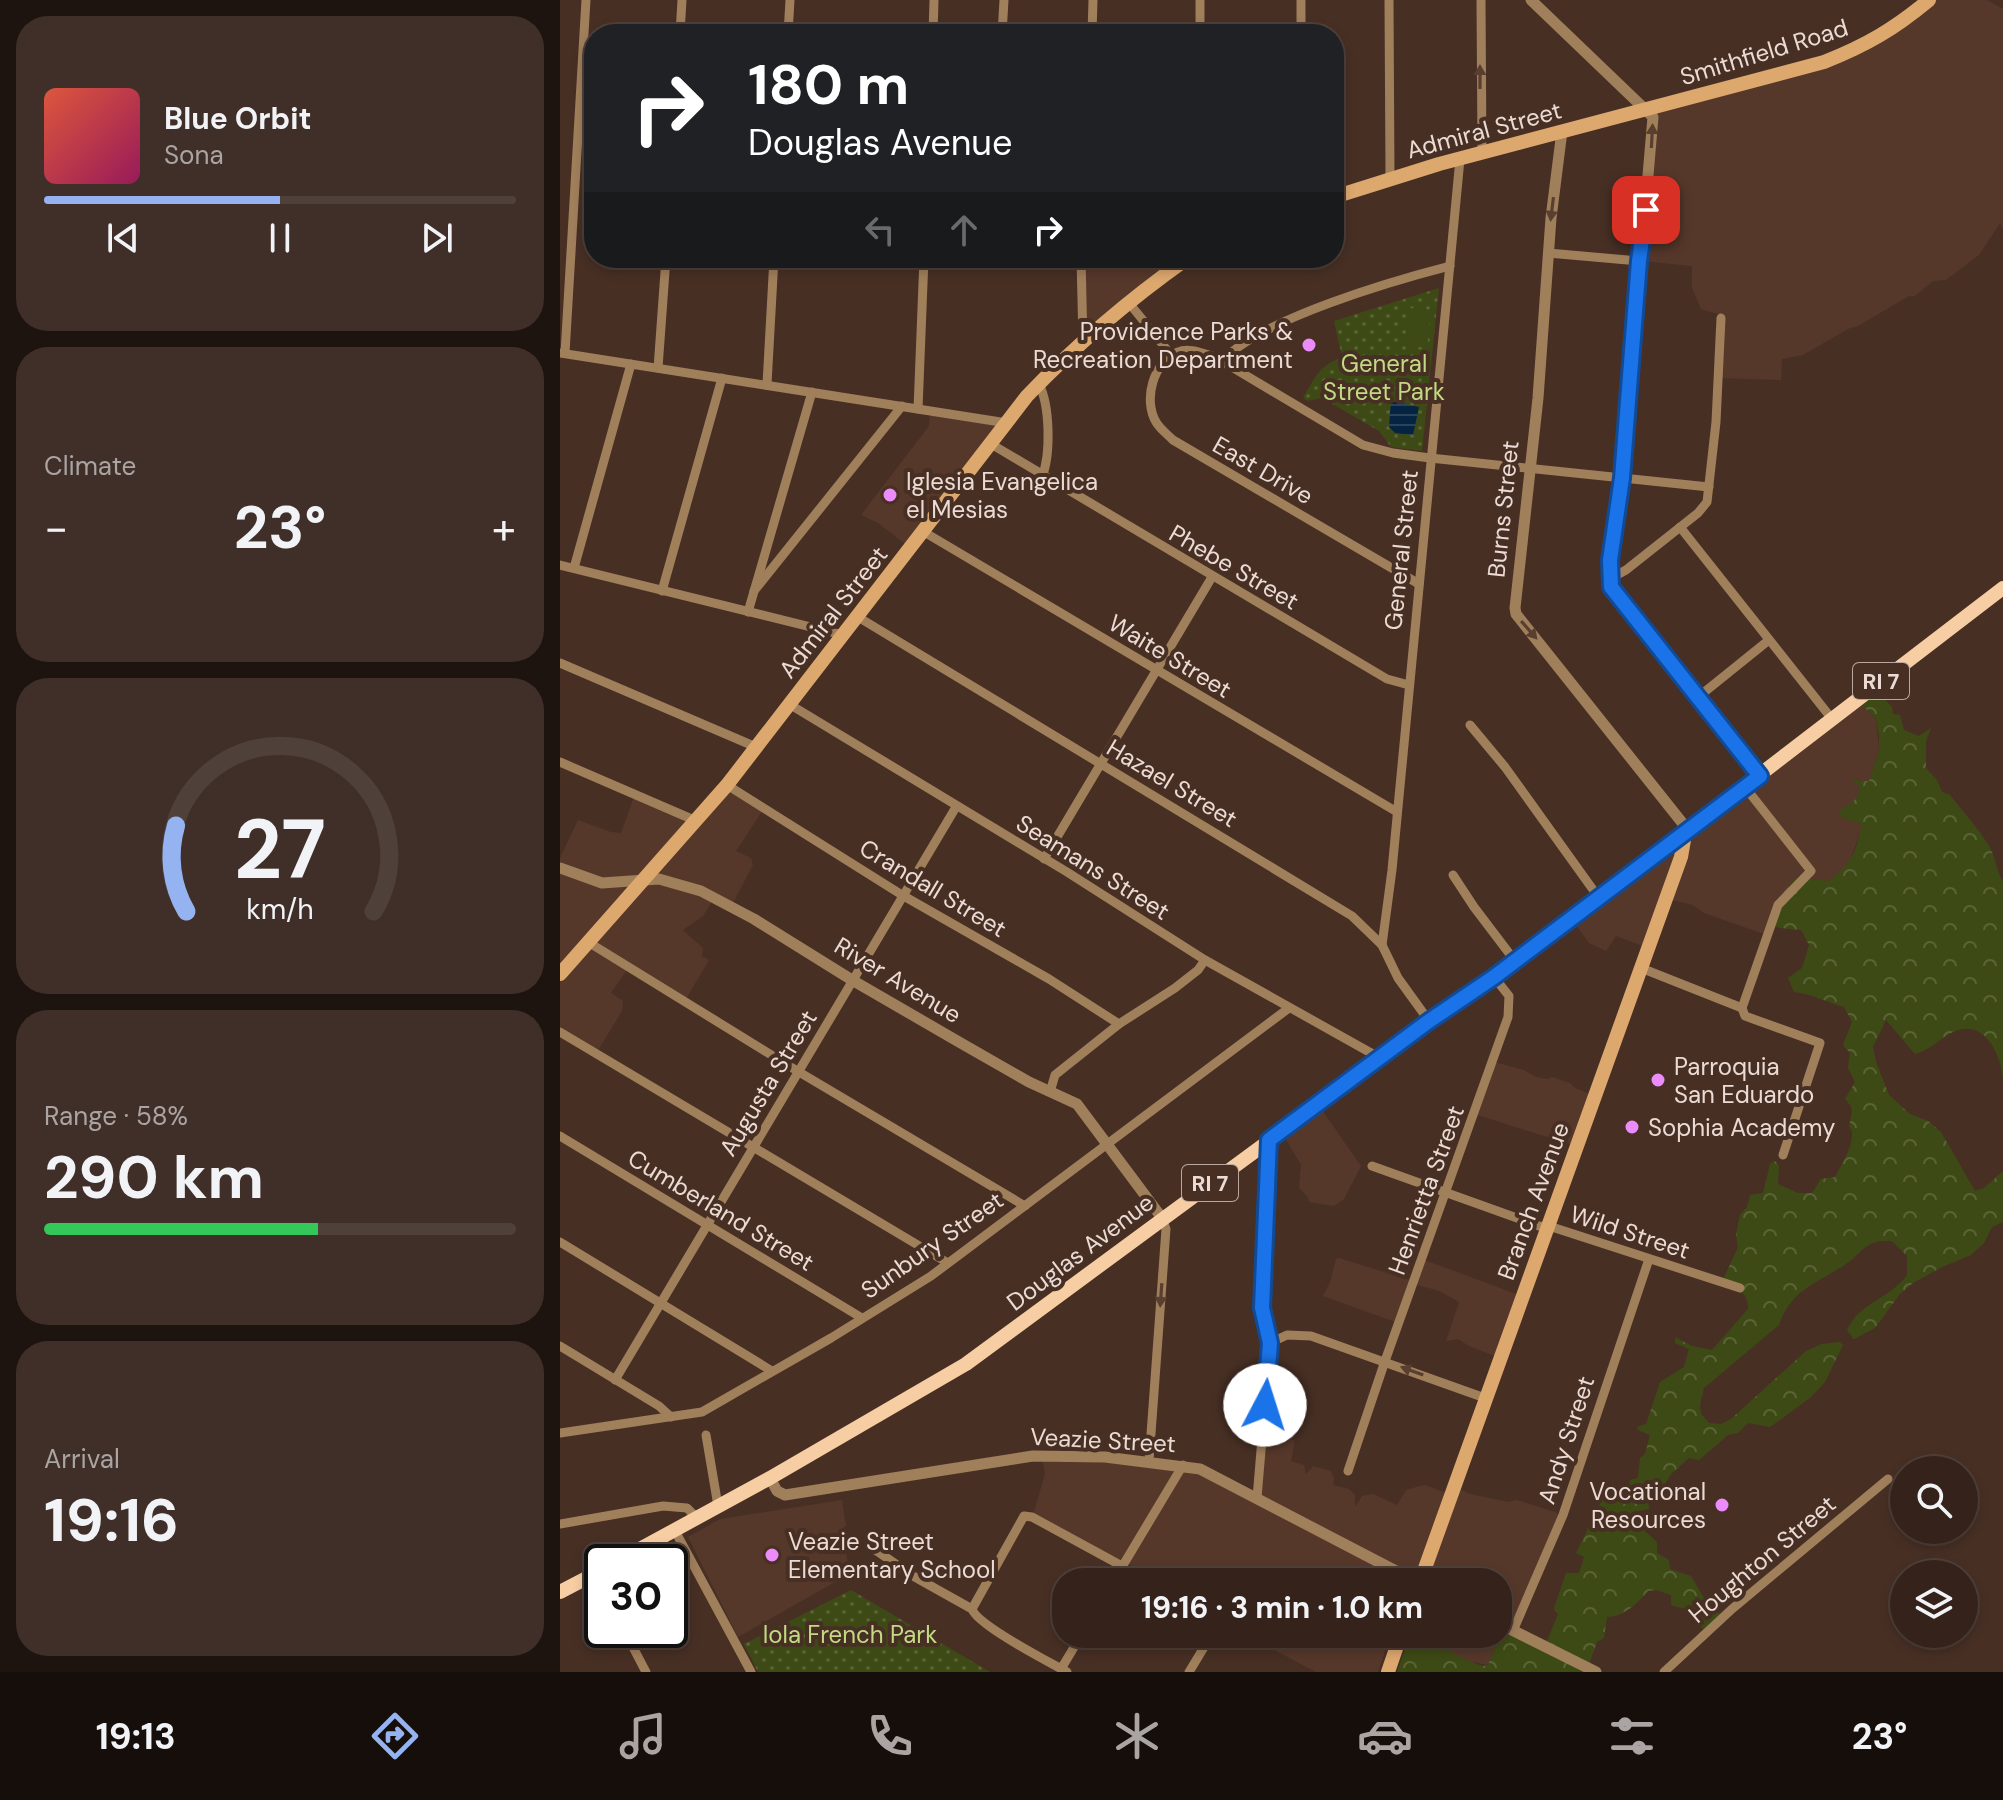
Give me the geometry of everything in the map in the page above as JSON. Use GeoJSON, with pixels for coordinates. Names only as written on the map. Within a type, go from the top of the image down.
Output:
{"type":"FeatureCollection","features":[{"type":"Feature","properties":{"kind":"main road","name":"Smithfield Road"},"geometry":{"type":"LineString","coordinates":[[1646,108],[1824,62],[1860,47],[1903,23],[1929,0]]}},
{"type":"Feature","properties":{"kind":"main road","name":"Admiral Street"},"geometry":{"type":"LineString","coordinates":[[1344,194],[1390,178],[1646,108]]}},
{"type":"Feature","properties":{"kind":"main road","name":"Admiral Street"},"geometry":{"type":"LineString","coordinates":[[560,974],[727,785],[1054,366],[1175,268]]}},
{"type":"Feature","properties":{"kind":"main road","name":"Douglas Avenue"},"geometry":{"type":"LineString","coordinates":[[648,1544],[770,1478],[966,1364],[1429,1021],[1494,977],[2003,588]]}},
{"type":"Feature","properties":{"kind":"main road","name":"Branch Avenue"},"geometry":{"type":"LineString","coordinates":[[1423,1568],[1681,857],[1685,834]]}},
{"type":"Feature","properties":{"kind":"main road"},"geometry":{"type":"LineString","coordinates":[[560,1592],[584,1579]]}},
{"type":"Feature","properties":{"kind":"main road"},"geometry":{"type":"LineString","coordinates":[[1388,1672],[1396,1648]]}},
{"type":"Feature","properties":{"kind":"street"},"geometry":{"type":"LineString","coordinates":[[584,24],[586,0]]}},
{"type":"Feature","properties":{"kind":"street"},"geometry":{"type":"LineString","coordinates":[[681,24],[682,0]]}},
{"type":"Feature","properties":{"kind":"street"},"geometry":{"type":"LineString","coordinates":[[789,24],[790,0]]}},
{"type":"Feature","properties":{"kind":"street"},"geometry":{"type":"LineString","coordinates":[[933,24],[934,0]]}},
{"type":"Feature","properties":{"kind":"street"},"geometry":{"type":"LineString","coordinates":[[1003,24],[1004,0]]}},
{"type":"Feature","properties":{"kind":"street"},"geometry":{"type":"LineString","coordinates":[[1092,24],[1093,0]]}},
{"type":"Feature","properties":{"kind":"street"},"geometry":{"type":"LineString","coordinates":[[1200,0],[1200,24]]}},
{"type":"Feature","properties":{"kind":"street"},"geometry":{"type":"LineString","coordinates":[[1301,0],[1301,24]]}},
{"type":"Feature","properties":{"kind":"street"},"geometry":{"type":"LineString","coordinates":[[1389,0],[1390,178]]}},
{"type":"Feature","properties":{"kind":"street"},"geometry":{"type":"LineString","coordinates":[[1481,0],[1482,153]]}},
{"type":"Feature","properties":{"kind":"street"},"geometry":{"type":"LineString","coordinates":[[1531,0],[1653,117],[1622,478],[1610,560],[1611,587],[1760,776]]}},
{"type":"Feature","properties":{"kind":"street"},"geometry":{"type":"LineString","coordinates":[[584,31],[563,353],[1007,423]]}},
{"type":"Feature","properties":{"kind":"street","name":"Burns Street"},"geometry":{"type":"LineString","coordinates":[[1562,131],[1516,614],[1684,825],[1685,834]]}},
{"type":"Feature","properties":{"kind":"street","name":"General Street"},"geometry":{"type":"LineString","coordinates":[[1382,945],[1387,919],[1460,159]]}},
{"type":"Feature","properties":{"kind":"street"},"geometry":{"type":"LineString","coordinates":[[1548,253],[1639,261]]}},
{"type":"Feature","properties":{"kind":"street"},"geometry":{"type":"LineString","coordinates":[[1222,361],[1233,349],[1263,331],[1313,310],[1450,266]]}},
{"type":"Feature","properties":{"kind":"street"},"geometry":{"type":"LineString","coordinates":[[658,368],[665,268]]}},
{"type":"Feature","properties":{"kind":"street"},"geometry":{"type":"LineString","coordinates":[[767,384],[773,268]]}},
{"type":"Feature","properties":{"kind":"street"},"geometry":{"type":"LineString","coordinates":[[918,409],[924,268]]}},
{"type":"Feature","properties":{"kind":"street"},"geometry":{"type":"LineString","coordinates":[[1081,268],[1083,342]]}},
{"type":"Feature","properties":{"kind":"street"},"geometry":{"type":"LineString","coordinates":[[1129,303],[1172,356],[1178,351],[1191,351],[1222,361],[1363,445],[1430,458],[1709,487]]}},
{"type":"Feature","properties":{"kind":"street"},"geometry":{"type":"LineString","coordinates":[[1613,577],[1680,527],[1707,502],[1717,411],[1721,318]]}},
{"type":"Feature","properties":{"kind":"street","name":"East Drive"},"geometry":{"type":"LineString","coordinates":[[1172,356],[1159,368],[1150,398],[1152,413],[1161,430],[1185,448],[1419,584]]}},
{"type":"Feature","properties":{"kind":"street"},"geometry":{"type":"LineString","coordinates":[[574,568],[631,364]]}},
{"type":"Feature","properties":{"kind":"street"},"geometry":{"type":"LineString","coordinates":[[662,591],[722,378]]}},
{"type":"Feature","properties":{"kind":"street"},"geometry":{"type":"LineString","coordinates":[[1039,384],[1045,406],[1047,446],[1042,477]]}},
{"type":"Feature","properties":{"kind":"street"},"geometry":{"type":"LineString","coordinates":[[748,612],[812,392]]}},
{"type":"Feature","properties":{"kind":"street"},"geometry":{"type":"LineString","coordinates":[[754,591],[902,406]]}},
{"type":"Feature","properties":{"kind":"street","name":"Phebe Street"},"geometry":{"type":"LineString","coordinates":[[991,444],[1387,679],[1409,685]]}},
{"type":"Feature","properties":{"kind":"street"},"geometry":{"type":"LineString","coordinates":[[1680,527],[1832,719]]}},
{"type":"Feature","properties":{"kind":"street","name":"Waite Street"},"geometry":{"type":"LineString","coordinates":[[924,532],[1397,812]]}},
{"type":"Feature","properties":{"kind":"street"},"geometry":{"type":"LineString","coordinates":[[560,565],[843,635]]}},
{"type":"Feature","properties":{"kind":"street"},"geometry":{"type":"LineString","coordinates":[[1044,859],[1212,577]]}},
{"type":"Feature","properties":{"kind":"street","name":"Hazael Street"},"geometry":{"type":"LineString","coordinates":[[858,617],[1352,916],[1382,945],[1398,978],[1429,1021]]}},
{"type":"Feature","properties":{"kind":"street"},"geometry":{"type":"LineString","coordinates":[[1697,698],[1769,640]]}},
{"type":"Feature","properties":{"kind":"street"},"geometry":{"type":"LineString","coordinates":[[560,663],[756,747]]}},
{"type":"Feature","properties":{"kind":"street","name":"Seamans Street"},"geometry":{"type":"LineString","coordinates":[[789,704],[1205,960],[1380,1058]]}},
{"type":"Feature","properties":{"kind":"street"},"geometry":{"type":"LineString","coordinates":[[1470,725],[1505,767],[1599,898]]}},
{"type":"Feature","properties":{"kind":"street"},"geometry":{"type":"LineString","coordinates":[[560,762],[694,820]]}},
{"type":"Feature","properties":{"kind":"street","name":"Crandall Street"},"geometry":{"type":"LineString","coordinates":[[727,785],[902,895],[1049,979],[1119,1024]]}},
{"type":"Feature","properties":{"kind":"street"},"geometry":{"type":"LineString","coordinates":[[1745,787],[1811,871],[1778,905],[1742,1008],[1745,1016],[1820,1043],[1783,1155]]}},
{"type":"Feature","properties":{"kind":"street","name":"Augusta Street"},"geometry":{"type":"LineString","coordinates":[[615,1380],[956,807]]}},
{"type":"Feature","properties":{"kind":"street","name":"River Avenue"},"geometry":{"type":"LineString","coordinates":[[560,868],[602,883],[659,879],[701,891],[754,919],[852,980],[1050,1092],[1077,1104],[1162,1218]]}},
{"type":"Feature","properties":{"kind":"street"},"geometry":{"type":"LineString","coordinates":[[1453,875],[1515,961]]}},
{"type":"Feature","properties":{"kind":"street"},"geometry":{"type":"LineString","coordinates":[[588,942],[1025,1206]]}},
{"type":"Feature","properties":{"kind":"street"},"geometry":{"type":"LineString","coordinates":[[1050,1092],[1055,1075],[1119,1024],[1175,988],[1198,970],[1205,960]]}},
{"type":"Feature","properties":{"kind":"street"},"geometry":{"type":"LineString","coordinates":[[1641,968],[1742,1008]]}},
{"type":"Feature","properties":{"kind":"street","name":"Henrietta Street"},"geometry":{"type":"LineString","coordinates":[[1348,1471],[1508,1017],[1509,996],[1494,977]]}},
{"type":"Feature","properties":{"kind":"street","name":"Sunbury Street"},"geometry":{"type":"LineString","coordinates":[[560,1433],[702,1412],[862,1318],[948,1263],[1289,1008]]}},
{"type":"Feature","properties":{"kind":"street"},"geometry":{"type":"LineString","coordinates":[[560,1032],[948,1263]]}},
{"type":"Feature","properties":{"kind":"street","name":"Cumberland Street"},"geometry":{"type":"LineString","coordinates":[[560,1136],[862,1318]]}},
{"type":"Feature","properties":{"kind":"street"},"geometry":{"type":"LineString","coordinates":[[1257,1498],[1270,1343],[1262,1308],[1269,1140]]}},
{"type":"Feature","properties":{"kind":"street","name":"Wild Street"},"geometry":{"type":"LineString","coordinates":[[1372,1166],[1539,1226],[1740,1288]]}},
{"type":"Feature","properties":{"kind":"street"},"geometry":{"type":"LineString","coordinates":[[1149,1461],[1166,1229],[1162,1218]]}},
{"type":"Feature","properties":{"kind":"street"},"geometry":{"type":"LineString","coordinates":[[560,1242],[772,1371]]}},
{"type":"Feature","properties":{"kind":"street","name":"Andy Street"},"geometry":{"type":"LineString","coordinates":[[1513,1631],[1563,1515],[1649,1259]]}},
{"type":"Feature","properties":{"kind":"street"},"geometry":{"type":"LineString","coordinates":[[1270,1343],[1298,1333],[1485,1398]]}},
{"type":"Feature","properties":{"kind":"street"},"geometry":{"type":"LineString","coordinates":[[560,1346],[659,1406],[671,1417]]}},
{"type":"Feature","properties":{"kind":"street"},"geometry":{"type":"LineString","coordinates":[[706,1435],[718,1506]]}},
{"type":"Feature","properties":{"kind":"street","name":"Veazie Street"},"geometry":{"type":"LineString","coordinates":[[770,1478],[777,1491],[785,1495],[1033,1456],[1183,1465],[1200,1469],[1391,1568]]}},
{"type":"Feature","properties":{"kind":"street"},"geometry":{"type":"LineString","coordinates":[[972,1609],[1024,1516],[1032,1517],[1122,1566],[1183,1465]]}},
{"type":"Feature","properties":{"kind":"street","name":"Houghton Street"},"geometry":{"type":"LineString","coordinates":[[1664,1672],[1732,1609],[1888,1479]]}},
{"type":"Feature","properties":{"kind":"street"},"geometry":{"type":"LineString","coordinates":[[560,1524],[663,1506],[687,1508],[697,1518]]}},
{"type":"Feature","properties":{"kind":"street"},"geometry":{"type":"LineString","coordinates":[[674,1529],[751,1672]]}},
{"type":"Feature","properties":{"kind":"street"},"geometry":{"type":"LineString","coordinates":[[874,1549],[913,1576],[972,1609],[974,1615],[990,1627],[1064,1670],[1075,1648]]}},
{"type":"Feature","properties":{"kind":"street"},"geometry":{"type":"LineString","coordinates":[[1513,1631],[1596,1672]]}},
{"type":"Feature","properties":{"kind":"street"},"geometry":{"type":"LineString","coordinates":[[633,1648],[646,1672]]}},
{"type":"Feature","properties":{"kind":"street"},"geometry":{"type":"LineString","coordinates":[[1189,1672],[1204,1648]]}},
{"type":"Feature","properties":{"kind":"shaded area"},"geometry":{"type":"Polygon","coordinates":[[[1922,0],[1987,0],[2003,9],[2003,230],[2000,223],[1979,255],[1946,280],[1933,281],[1915,296],[1909,296],[1803,355],[1782,359],[1781,380],[1720,378],[1721,315],[1701,309],[1692,288],[1692,266],[1642,261],[1655,107],[1847,48],[1922,0]]]}},
{"type":"Feature","properties":{"kind":"shaded area"},"geometry":{"type":"Polygon","coordinates":[[[1080,268],[1176,268],[1083,345],[1080,268]]]}},
{"type":"Feature","properties":{"kind":"shaded area"},"geometry":{"type":"Polygon","coordinates":[[[930,412],[1001,422],[909,547],[878,523],[861,515],[929,426],[930,412]]]}},
{"type":"Feature","properties":{"kind":"shaded area"},"geometry":{"type":"Polygon","coordinates":[[[1856,699],[1876,719],[1879,749],[1869,781],[1859,781],[1854,776],[1860,787],[1857,798],[1843,818],[1863,824],[1849,864],[1829,881],[1797,877],[1764,934],[1704,913],[1693,905],[1667,899],[1648,948],[1616,936],[1606,951],[1589,943],[1573,921],[1856,699]]]}},
{"type":"Feature","properties":{"kind":"shaded area"},"geometry":{"type":"Polygon","coordinates":[[[722,784],[763,810],[736,851],[751,858],[753,865],[732,905],[714,898],[703,916],[683,930],[703,948],[702,956],[709,960],[686,999],[628,968],[611,993],[623,1001],[622,1011],[597,1052],[560,1033],[560,858],[578,820],[621,833],[634,797],[691,819],[722,784]]]}},
{"type":"Feature","properties":{"kind":"shaded area"},"geometry":{"type":"Polygon","coordinates":[[[1491,1061],[1524,1070],[1536,1077],[1552,1077],[1570,1083],[1590,1094],[1573,1145],[1471,1113],[1491,1061]]]}},
{"type":"Feature","properties":{"kind":"shaded area"},"geometry":{"type":"Polygon","coordinates":[[[1322,1110],[1361,1166],[1344,1199],[1334,1206],[1309,1202],[1299,1188],[1301,1165],[1284,1136],[1322,1110]]]}},
{"type":"Feature","properties":{"kind":"shaded area"},"geometry":{"type":"Polygon","coordinates":[[[1339,1258],[1410,1280],[1419,1258],[1519,1295],[1495,1356],[1458,1339],[1446,1341],[1459,1302],[1439,1291],[1411,1283],[1398,1323],[1323,1296],[1339,1258]]]}},
{"type":"Feature","properties":{"kind":"shaded area"},"geometry":{"type":"Polygon","coordinates":[[[1261,1436],[1295,1440],[1291,1461],[1304,1465],[1306,1474],[1313,1466],[1331,1471],[1333,1485],[1349,1489],[1355,1495],[1355,1507],[1362,1496],[1373,1494],[1397,1505],[1406,1490],[1425,1485],[1447,1493],[1453,1486],[1470,1494],[1509,1502],[1517,1500],[1561,1514],[1512,1624],[1512,1568],[1136,1568],[1033,1515],[1045,1474],[1042,1456],[1174,1462],[1255,1495],[1261,1436]]]}},
{"type":"Feature","properties":{"kind":"shaded area","name":"Veazie Street Elementary School"},"geometry":{"type":"Polygon","coordinates":[[[842,1500],[849,1574],[738,1637],[688,1537],[720,1519],[842,1500]]]}},
{"type":"Feature","properties":{"kind":"shaded area"},"geometry":{"type":"Polygon","coordinates":[[[1271,1648],[1386,1648],[1378,1672],[1316,1672],[1271,1648]]]}},
{"type":"Feature","properties":{"kind":"shaded area"},"geometry":{"type":"Polygon","coordinates":[[[1441,1648],[1495,1648],[1488,1665],[1461,1660],[1441,1648]]]}},
{"type":"Feature","properties":{"kind":"green space","name":"General Street Park"},"geometry":{"type":"Polygon","coordinates":[[[1439,288],[1422,451],[1391,447],[1379,431],[1322,398],[1308,401],[1303,398],[1323,369],[1342,357],[1334,321],[1439,288]]]}},
{"type":"Feature","properties":{"kind":"green space"},"geometry":{"type":"Polygon","coordinates":[[[1410,308],[1431,310],[1427,348],[1405,345],[1410,308]]]}},
{"type":"Feature","properties":{"kind":"green space"},"geometry":{"type":"Polygon","coordinates":[[[1873,686],[1892,707],[1893,714],[1900,715],[1904,730],[1919,736],[1931,728],[1926,741],[1926,768],[1937,780],[1942,792],[1950,795],[1985,839],[2003,882],[2003,1080],[1995,1050],[1982,1034],[1974,1030],[1953,1032],[1915,1054],[1886,1020],[1873,1047],[1889,1095],[1910,1114],[1928,1121],[1941,1132],[1975,1191],[1984,1188],[2003,1171],[2003,1222],[1992,1227],[1984,1243],[1971,1255],[1913,1283],[1900,1294],[1875,1328],[1854,1339],[1847,1330],[1859,1313],[1892,1290],[1907,1275],[1907,1256],[1892,1241],[1869,1245],[1797,1296],[1779,1325],[1704,1388],[1701,1414],[1709,1423],[1721,1424],[1731,1419],[1806,1351],[1822,1344],[1840,1342],[1843,1345],[1825,1382],[1811,1397],[1770,1427],[1748,1423],[1738,1433],[1728,1435],[1699,1460],[1689,1458],[1671,1474],[1661,1490],[1655,1491],[1648,1499],[1649,1509],[1634,1515],[1635,1522],[1657,1542],[1657,1553],[1669,1560],[1670,1569],[1691,1576],[1702,1595],[1720,1614],[1705,1628],[1685,1609],[1671,1605],[1671,1595],[1648,1591],[1629,1609],[1607,1617],[1604,1638],[1597,1642],[1588,1667],[1593,1672],[1397,1672],[1406,1648],[1443,1648],[1484,1666],[1488,1665],[1495,1648],[1512,1648],[1512,1631],[1545,1646],[1558,1614],[1554,1608],[1566,1573],[1579,1573],[1584,1557],[1576,1553],[1606,1492],[1625,1495],[1630,1480],[1638,1478],[1640,1458],[1645,1454],[1650,1435],[1637,1427],[1646,1424],[1660,1382],[1684,1367],[1689,1349],[1675,1343],[1675,1337],[1692,1346],[1712,1350],[1748,1309],[1744,1294],[1722,1282],[1738,1247],[1736,1234],[1740,1215],[1747,1207],[1750,1195],[1763,1193],[1770,1164],[1775,1161],[1779,1166],[1778,1184],[1798,1193],[1812,1193],[1821,1179],[1835,1177],[1846,1157],[1852,1135],[1849,1127],[1852,1110],[1845,1099],[1855,1082],[1848,1068],[1850,1053],[1843,1045],[1852,1022],[1844,1007],[1794,992],[1788,978],[1802,968],[1809,945],[1801,930],[1767,923],[1775,902],[1797,877],[1829,881],[1855,850],[1862,824],[1843,818],[1838,812],[1857,798],[1860,787],[1853,776],[1859,781],[1869,781],[1879,750],[1876,719],[1856,699],[1873,686]]]}},
{"type":"Feature","properties":{"kind":"green space","name":"Iola French Park"},"geometry":{"type":"Polygon","coordinates":[[[851,1590],[990,1672],[758,1672],[744,1644],[851,1590]]]}},
{"type":"Feature","properties":{"kind":"water"},"geometry":{"type":"Polygon","coordinates":[[[1391,401],[1419,407],[1413,435],[1395,433],[1389,427],[1391,401]]]}},
{"type":"Feature","properties":{"kind":"place","name":"Providence Parks & Recreation Department"},"geometry":{"type":"Point","coordinates":[1309,345]}},
{"type":"Feature","properties":{"kind":"place","name":"Iglesia Evangelica el Mesias"},"geometry":{"type":"Point","coordinates":[890,495]}},
{"type":"Feature","properties":{"kind":"place","name":"Parroquia San Eduardo"},"geometry":{"type":"Point","coordinates":[1658,1080]}},
{"type":"Feature","properties":{"kind":"place","name":"Sophia Academy"},"geometry":{"type":"Point","coordinates":[1632,1127]}},
{"type":"Feature","properties":{"kind":"place","name":"Vocational Resources"},"geometry":{"type":"Point","coordinates":[1722,1505]}},
{"type":"Feature","properties":{"kind":"place","name":"Veazie Street Elementary School"},"geometry":{"type":"Point","coordinates":[772,1555]}},
{"type":"Feature","properties":{"kind":"route"},"geometry":{"type":"LineString","coordinates":[[1265,1405],[1270,1343],[1262,1308],[1269,1140],[1429,1021],[1494,977],[1760,776],[1611,587],[1610,560],[1622,478],[1639,261],[1646,210]]}}]}
